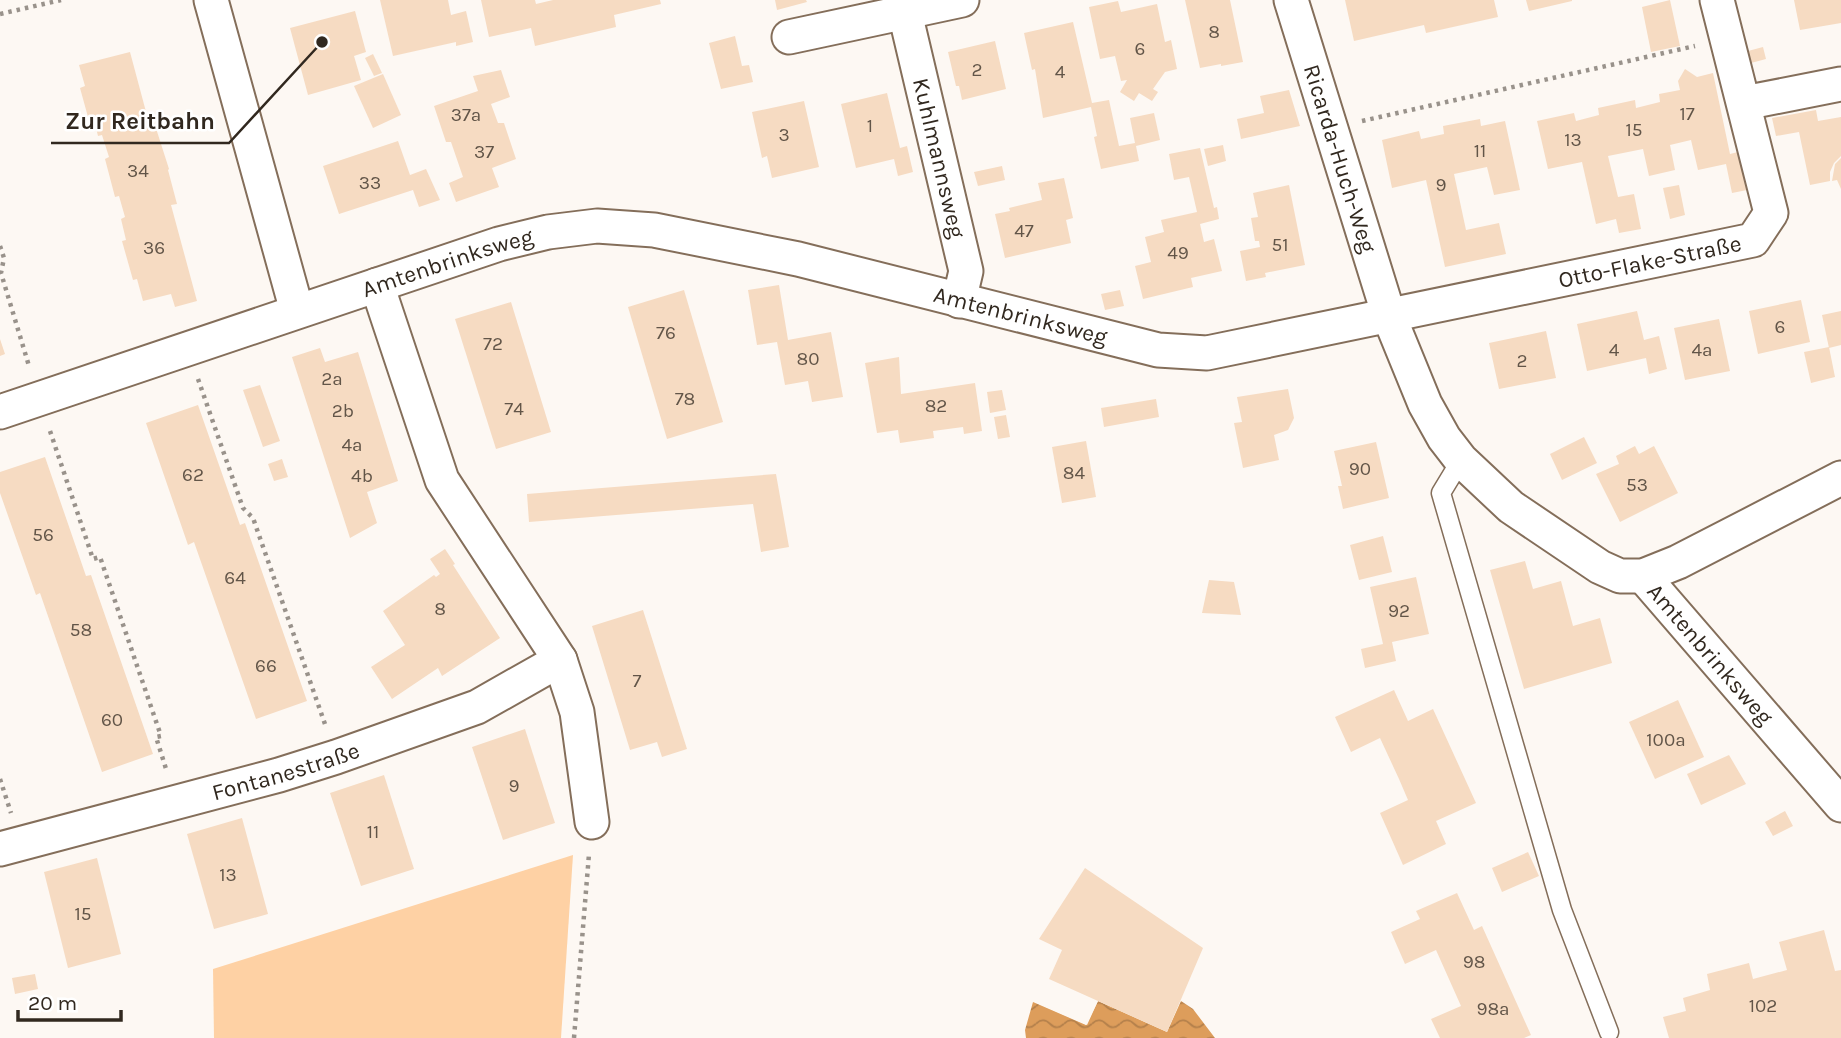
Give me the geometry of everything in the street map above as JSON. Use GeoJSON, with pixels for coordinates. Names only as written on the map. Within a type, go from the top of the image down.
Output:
{"type":"FeatureCollection","features":[{"type":"Feature","properties":{"kind":"street"},"geometry":{"type":"LineString","coordinates":[[211,0],[296,311]]}},
{"type":"Feature","properties":{"kind":"street"},"geometry":{"type":"LineString","coordinates":[[789,37],[962,0]]}},
{"type":"Feature","properties":{"kind":"street","name":"Ricarda-Huch-Weg"},"geometry":{"type":"LineString","coordinates":[[1291,0],[1390,316]]}},
{"type":"Feature","properties":{"kind":"street"},"geometry":{"type":"LineString","coordinates":[[1717,0],[1744,103],[1841,84]]}},
{"type":"Feature","properties":{"kind":"street","name":"Kuhlmannsweg"},"geometry":{"type":"LineString","coordinates":[[905,13],[966,271],[959,301]]}},
{"type":"Feature","properties":{"kind":"street","name":"Otto-Flake-Straße"},"geometry":{"type":"LineString","coordinates":[[1390,316],[1753,240],[1771,213],[1744,103]]}},
{"type":"Feature","properties":{"kind":"street","name":"Amtenbrinksweg"},"geometry":{"type":"LineString","coordinates":[[0,412],[499,244],[548,232],[597,226],[654,230],[798,259],[1158,350],[1207,353],[1390,316],[1425,404],[1444,438],[1461,460],[1511,508],[1600,567],[1620,576],[1643,576],[1841,805]]}},
{"type":"Feature","properties":{"kind":"street"},"geometry":{"type":"LineString","coordinates":[[377,285],[442,480],[559,660],[577,712],[592,822]]}},
{"type":"Feature","properties":{"kind":"street"},"geometry":{"type":"LineString","coordinates":[[1643,576],[1678,562],[1841,478]]}},
{"type":"Feature","properties":{"kind":"street","name":"Fontanestraße"},"geometry":{"type":"LineString","coordinates":[[0,849],[279,775],[336,757],[477,707],[559,660]]}},
{"type":"Feature","properties":{"kind":"lane"},"geometry":{"type":"LineString","coordinates":[[1461,460],[1441,494],[1562,910],[1609,1032]]}},
{"type":"Feature","properties":{"kind":"path"},"geometry":{"type":"LineString","coordinates":[[0,14],[61,0]]}},
{"type":"Feature","properties":{"kind":"path"},"geometry":{"type":"LineString","coordinates":[[1331,128],[1727,39]]}},
{"type":"Feature","properties":{"kind":"path"},"geometry":{"type":"LineString","coordinates":[[0,246],[4,258],[1,272],[39,399],[93,559],[100,557],[161,736],[156,737],[176,802]]}},
{"type":"Feature","properties":{"kind":"path"},"geometry":{"type":"LineString","coordinates":[[187,348],[243,508],[253,518],[336,757]]}},
{"type":"Feature","properties":{"kind":"path"},"geometry":{"type":"LineString","coordinates":[[574,1038],[592,822]]}},
{"type":"Feature","properties":{"kind":"shaded area"},"geometry":{"type":"Polygon","coordinates":[[[573,855],[561,1038],[214,1038],[213,969],[573,855]]]}},
{"type":"Feature","properties":{"kind":"water"},"geometry":{"type":"Polygon","coordinates":[[[1098,1001],[1167,1032],[1181,1001],[1193,1009],[1215,1038],[1026,1038],[1025,1030],[1033,1002],[1086,1025],[1098,1001]]]}},
{"type":"Feature","properties":{"kind":"pier"},"geometry":{"type":"Polygon","coordinates":[[[1034,998],[1085,1020],[1094,1000],[1098,1001],[1087,1025],[1030,1000],[1034,998]]]}},
{"type":"Feature","properties":{"kind":"building"},"geometry":{"type":"Polygon","coordinates":[[[380,0],[448,0],[451,15],[466,11],[473,42],[456,46],[456,42],[393,56],[380,0]]]}},
{"type":"Feature","properties":{"kind":"building"},"geometry":{"type":"Polygon","coordinates":[[[481,0],[535,0],[536,4],[553,0],[660,0],[661,4],[614,15],[616,27],[535,46],[531,28],[489,37],[481,0]]]}},
{"type":"Feature","properties":{"kind":"building"},"geometry":{"type":"Polygon","coordinates":[[[775,0],[806,0],[807,2],[777,10],[775,0]]]}},
{"type":"Feature","properties":{"kind":"building"},"geometry":{"type":"Polygon","coordinates":[[[1185,0],[1230,0],[1243,62],[1200,68],[1185,0]]]}},
{"type":"Feature","properties":{"kind":"building"},"geometry":{"type":"Polygon","coordinates":[[[1345,0],[1494,0],[1498,17],[1426,33],[1424,25],[1354,41],[1345,0]]]}},
{"type":"Feature","properties":{"kind":"building"},"geometry":{"type":"Polygon","coordinates":[[[1526,0],[1572,0],[1572,1],[1529,11],[1526,0]]]}},
{"type":"Feature","properties":{"kind":"building"},"geometry":{"type":"Polygon","coordinates":[[[1670,0],[1680,46],[1651,52],[1642,7],[1670,0]]]}},
{"type":"Feature","properties":{"kind":"building"},"geometry":{"type":"Polygon","coordinates":[[[1794,0],[1841,0],[1841,23],[1800,30],[1794,0]]]}},
{"type":"Feature","properties":{"kind":"building"},"geometry":{"type":"Polygon","coordinates":[[[1118,1],[1121,12],[1157,4],[1165,42],[1171,40],[1177,69],[1165,72],[1153,89],[1158,92],[1152,101],[1139,93],[1134,101],[1120,92],[1127,80],[1121,81],[1115,56],[1100,59],[1089,7],[1118,1]]]}},
{"type":"Feature","properties":{"kind":"building"},"geometry":{"type":"Polygon","coordinates":[[[355,11],[366,52],[354,56],[361,80],[308,95],[290,28],[355,11]]]}},
{"type":"Feature","properties":{"kind":"building"},"geometry":{"type":"Polygon","coordinates":[[[1073,22],[1092,103],[1109,100],[1119,146],[1135,143],[1130,118],[1154,113],[1160,140],[1136,146],[1139,161],[1101,169],[1091,107],[1043,118],[1035,69],[1032,70],[1024,33],[1073,22]]]}},
{"type":"Feature","properties":{"kind":"building"},"geometry":{"type":"Polygon","coordinates":[[[735,36],[742,66],[749,65],[753,82],[721,89],[709,43],[735,36]]]}},
{"type":"Feature","properties":{"kind":"building"},"geometry":{"type":"Polygon","coordinates":[[[995,41],[1006,89],[962,100],[948,52],[995,41]]]}},
{"type":"Feature","properties":{"kind":"building"},"geometry":{"type":"Polygon","coordinates":[[[1763,47],[1766,59],[1751,63],[1748,51],[1763,47]]]}},
{"type":"Feature","properties":{"kind":"building"},"geometry":{"type":"Polygon","coordinates":[[[130,52],[149,123],[154,122],[169,169],[177,204],[171,205],[197,301],[175,307],[171,294],[143,301],[137,279],[133,280],[122,241],[126,240],[121,219],[125,217],[119,196],[115,197],[105,159],[109,157],[102,135],[98,136],[93,116],[88,117],[80,88],[85,86],[79,65],[130,52]]]}},
{"type":"Feature","properties":{"kind":"building"},"geometry":{"type":"Polygon","coordinates":[[[373,54],[382,73],[374,76],[365,58],[373,54]]]}},
{"type":"Feature","properties":{"kind":"building"},"geometry":{"type":"Polygon","coordinates":[[[1685,69],[1697,77],[1713,73],[1730,154],[1738,152],[1747,190],[1732,193],[1726,164],[1698,170],[1691,140],[1670,145],[1675,170],[1649,176],[1643,149],[1608,156],[1618,197],[1634,194],[1641,229],[1619,233],[1616,219],[1596,224],[1582,162],[1548,169],[1537,121],[1574,113],[1576,121],[1599,115],[1598,108],[1635,100],[1636,108],[1660,102],[1659,94],[1680,90],[1678,81],[1685,69]]]}},
{"type":"Feature","properties":{"kind":"building"},"geometry":{"type":"Polygon","coordinates":[[[501,70],[510,97],[491,104],[498,123],[504,123],[516,159],[492,168],[499,187],[456,202],[449,183],[463,177],[451,142],[446,142],[434,106],[478,91],[473,76],[501,70]]]}},
{"type":"Feature","properties":{"kind":"building"},"geometry":{"type":"Polygon","coordinates":[[[383,74],[401,115],[373,128],[354,86],[383,74]]]}},
{"type":"Feature","properties":{"kind":"building"},"geometry":{"type":"Polygon","coordinates":[[[1289,90],[1300,126],[1241,139],[1237,119],[1264,113],[1260,96],[1289,90]]]}},
{"type":"Feature","properties":{"kind":"building"},"geometry":{"type":"Polygon","coordinates":[[[887,93],[900,148],[907,146],[913,172],[898,176],[894,159],[856,168],[841,104],[887,93]]]}},
{"type":"Feature","properties":{"kind":"building"},"geometry":{"type":"Polygon","coordinates":[[[804,101],[819,167],[772,178],[767,156],[762,158],[752,112],[804,101]]]}},
{"type":"Feature","properties":{"kind":"building"},"geometry":{"type":"Polygon","coordinates":[[[1816,110],[1818,121],[1841,117],[1841,156],[1830,172],[1830,181],[1810,185],[1799,132],[1776,136],[1772,118],[1816,110]]]}},
{"type":"Feature","properties":{"kind":"building"},"geometry":{"type":"Polygon","coordinates":[[[1480,119],[1481,126],[1505,121],[1520,190],[1494,195],[1487,167],[1454,174],[1466,230],[1499,223],[1506,254],[1445,267],[1426,180],[1392,188],[1382,140],[1419,131],[1421,139],[1444,134],[1443,126],[1480,119]]]}},
{"type":"Feature","properties":{"kind":"building"},"geometry":{"type":"Polygon","coordinates":[[[398,141],[410,175],[426,169],[440,200],[419,207],[413,190],[339,214],[323,166],[398,141]]]}},
{"type":"Feature","properties":{"kind":"building"},"geometry":{"type":"Polygon","coordinates":[[[1223,145],[1226,161],[1208,166],[1204,149],[1223,145]]]}},
{"type":"Feature","properties":{"kind":"building"},"geometry":{"type":"Polygon","coordinates":[[[1200,148],[1219,219],[1200,224],[1204,242],[1214,239],[1222,271],[1191,278],[1193,287],[1143,299],[1135,266],[1151,262],[1145,237],[1164,232],[1161,220],[1197,212],[1189,177],[1174,180],[1169,154],[1200,148]]]}},
{"type":"Feature","properties":{"kind":"building"},"geometry":{"type":"Polygon","coordinates":[[[1841,158],[1841,189],[1837,180],[1832,181],[1835,164],[1841,158]]]}},
{"type":"Feature","properties":{"kind":"building"},"geometry":{"type":"Polygon","coordinates":[[[1002,166],[1005,180],[978,186],[974,172],[1002,166]]]}},
{"type":"Feature","properties":{"kind":"building"},"geometry":{"type":"Polygon","coordinates":[[[1064,178],[1073,218],[1066,220],[1071,243],[1005,258],[995,214],[1042,200],[1038,183],[1064,178]]]}},
{"type":"Feature","properties":{"kind":"building"},"geometry":{"type":"Polygon","coordinates":[[[1289,185],[1305,265],[1265,273],[1266,277],[1246,281],[1240,251],[1260,247],[1259,241],[1255,241],[1251,218],[1258,217],[1253,193],[1289,185]]]}},
{"type":"Feature","properties":{"kind":"building"},"geometry":{"type":"Polygon","coordinates":[[[1679,185],[1685,215],[1670,219],[1663,188],[1679,185]]]}},
{"type":"Feature","properties":{"kind":"building"},"geometry":{"type":"Polygon","coordinates":[[[779,285],[788,340],[831,332],[843,397],[812,402],[808,381],[785,385],[777,342],[757,345],[748,290],[779,285]]]}},
{"type":"Feature","properties":{"kind":"building"},"geometry":{"type":"Polygon","coordinates":[[[684,290],[723,422],[667,439],[628,307],[684,290]]]}},
{"type":"Feature","properties":{"kind":"building"},"geometry":{"type":"Polygon","coordinates":[[[1120,290],[1124,306],[1105,310],[1101,294],[1120,290]]]}},
{"type":"Feature","properties":{"kind":"building"},"geometry":{"type":"Polygon","coordinates":[[[1801,300],[1810,342],[1758,354],[1749,311],[1801,300]]]}},
{"type":"Feature","properties":{"kind":"building"},"geometry":{"type":"Polygon","coordinates":[[[511,302],[551,432],[496,449],[455,319],[511,302]]]}},
{"type":"Feature","properties":{"kind":"building"},"geometry":{"type":"Polygon","coordinates":[[[1637,311],[1644,340],[1659,336],[1667,369],[1649,374],[1646,358],[1587,371],[1577,324],[1637,311]]]}},
{"type":"Feature","properties":{"kind":"building"},"geometry":{"type":"Polygon","coordinates":[[[1841,311],[1841,345],[1829,348],[1822,315],[1841,311]]]}},
{"type":"Feature","properties":{"kind":"building"},"geometry":{"type":"Polygon","coordinates":[[[1719,319],[1730,371],[1685,380],[1674,328],[1719,319]]]}},
{"type":"Feature","properties":{"kind":"building"},"geometry":{"type":"Polygon","coordinates":[[[1546,331],[1556,378],[1499,389],[1489,343],[1546,331]]]}},
{"type":"Feature","properties":{"kind":"building"},"geometry":{"type":"Polygon","coordinates":[[[0,339],[5,354],[0,356],[0,339]]]}},
{"type":"Feature","properties":{"kind":"building"},"geometry":{"type":"Polygon","coordinates":[[[1829,347],[1835,377],[1811,383],[1804,352],[1829,347]]]}},
{"type":"Feature","properties":{"kind":"building"},"geometry":{"type":"Polygon","coordinates":[[[320,348],[325,362],[358,352],[398,481],[367,492],[377,523],[350,538],[292,357],[320,348]]]}},
{"type":"Feature","properties":{"kind":"building"},"geometry":{"type":"Polygon","coordinates":[[[899,357],[901,394],[975,383],[982,431],[964,434],[963,427],[933,431],[934,438],[900,443],[898,430],[877,433],[865,363],[899,357]]]}},
{"type":"Feature","properties":{"kind":"building"},"geometry":{"type":"Polygon","coordinates":[[[260,385],[280,441],[263,447],[243,390],[260,385]]]}},
{"type":"Feature","properties":{"kind":"building"},"geometry":{"type":"Polygon","coordinates":[[[1288,389],[1294,418],[1288,430],[1274,435],[1279,460],[1243,468],[1234,423],[1242,422],[1237,397],[1288,389]]]}},
{"type":"Feature","properties":{"kind":"building"},"geometry":{"type":"Polygon","coordinates":[[[1002,390],[1006,410],[990,413],[987,392],[1002,390]]]}},
{"type":"Feature","properties":{"kind":"building"},"geometry":{"type":"Polygon","coordinates":[[[1156,399],[1159,417],[1104,427],[1101,408],[1156,399]]]}},
{"type":"Feature","properties":{"kind":"building"},"geometry":{"type":"Polygon","coordinates":[[[198,405],[240,525],[245,523],[307,701],[256,719],[194,542],[188,545],[146,423],[198,405]]]}},
{"type":"Feature","properties":{"kind":"building"},"geometry":{"type":"Polygon","coordinates":[[[1006,415],[1010,437],[998,439],[994,417],[1006,415]]]}},
{"type":"Feature","properties":{"kind":"building"},"geometry":{"type":"Polygon","coordinates":[[[1584,437],[1597,463],[1562,480],[1550,454],[1584,437]]]}},
{"type":"Feature","properties":{"kind":"building"},"geometry":{"type":"Polygon","coordinates":[[[1086,441],[1096,497],[1062,503],[1052,447],[1086,441]]]}},
{"type":"Feature","properties":{"kind":"building"},"geometry":{"type":"Polygon","coordinates":[[[1376,442],[1389,498],[1343,509],[1338,486],[1342,486],[1334,451],[1376,442]]]}},
{"type":"Feature","properties":{"kind":"building"},"geometry":{"type":"Polygon","coordinates":[[[1635,446],[1639,454],[1654,446],[1678,493],[1620,522],[1596,474],[1619,464],[1616,456],[1635,446]]]}},
{"type":"Feature","properties":{"kind":"building"},"geometry":{"type":"Polygon","coordinates":[[[45,457],[86,576],[91,575],[153,754],[102,772],[40,593],[36,595],[0,493],[0,472],[45,457]]]}},
{"type":"Feature","properties":{"kind":"building"},"geometry":{"type":"Polygon","coordinates":[[[282,459],[288,477],[274,481],[268,464],[282,459]]]}},
{"type":"Feature","properties":{"kind":"building"},"geometry":{"type":"Polygon","coordinates":[[[776,474],[789,547],[761,552],[753,504],[529,522],[527,494],[776,474]]]}},
{"type":"Feature","properties":{"kind":"building"},"geometry":{"type":"Polygon","coordinates":[[[1383,536],[1392,572],[1359,580],[1350,545],[1383,536]]]}},
{"type":"Feature","properties":{"kind":"building"},"geometry":{"type":"Polygon","coordinates":[[[445,549],[500,638],[442,676],[438,668],[392,699],[371,667],[405,645],[383,611],[434,575],[436,577],[440,574],[430,559],[445,549]]]}},
{"type":"Feature","properties":{"kind":"building"},"geometry":{"type":"Polygon","coordinates":[[[1525,561],[1533,589],[1561,581],[1573,626],[1600,618],[1612,663],[1524,689],[1490,570],[1525,561]]]}},
{"type":"Feature","properties":{"kind":"building"},"geometry":{"type":"Polygon","coordinates":[[[1416,577],[1429,634],[1392,642],[1396,661],[1365,668],[1361,649],[1383,644],[1370,587],[1416,577]]]}},
{"type":"Feature","properties":{"kind":"building"},"geometry":{"type":"Polygon","coordinates":[[[1209,580],[1234,582],[1241,615],[1202,613],[1209,580]]]}},
{"type":"Feature","properties":{"kind":"building"},"geometry":{"type":"Polygon","coordinates":[[[643,610],[687,749],[662,757],[657,742],[630,750],[592,626],[643,610]]]}},
{"type":"Feature","properties":{"kind":"building"},"geometry":{"type":"Polygon","coordinates":[[[1394,690],[1408,721],[1433,709],[1476,803],[1436,821],[1446,844],[1403,865],[1380,813],[1408,800],[1399,779],[1380,738],[1351,752],[1335,717],[1394,690]]]}},
{"type":"Feature","properties":{"kind":"building"},"geometry":{"type":"Polygon","coordinates":[[[1678,700],[1704,757],[1655,779],[1629,722],[1678,700]]]}},
{"type":"Feature","properties":{"kind":"building"},"geometry":{"type":"Polygon","coordinates":[[[525,729],[555,823],[503,840],[472,747],[525,729]]]}},
{"type":"Feature","properties":{"kind":"building"},"geometry":{"type":"Polygon","coordinates":[[[1729,755],[1746,784],[1701,805],[1687,774],[1729,755]]]}},
{"type":"Feature","properties":{"kind":"building"},"geometry":{"type":"Polygon","coordinates":[[[384,775],[414,869],[361,886],[330,793],[384,775]]]}},
{"type":"Feature","properties":{"kind":"building"},"geometry":{"type":"Polygon","coordinates":[[[1785,811],[1793,826],[1773,836],[1765,822],[1785,811]]]}},
{"type":"Feature","properties":{"kind":"building"},"geometry":{"type":"Polygon","coordinates":[[[242,818],[268,914],[214,929],[187,834],[242,818]]]}},
{"type":"Feature","properties":{"kind":"building"},"geometry":{"type":"Polygon","coordinates":[[[1528,852],[1539,876],[1502,892],[1492,868],[1528,852]]]}},
{"type":"Feature","properties":{"kind":"building"},"geometry":{"type":"Polygon","coordinates":[[[97,858],[121,954],[68,968],[44,872],[97,858]]]}},
{"type":"Feature","properties":{"kind":"building"},"geometry":{"type":"Polygon","coordinates":[[[1085,868],[1203,948],[1167,1032],[1049,979],[1062,950],[1039,939],[1085,868]]]}},
{"type":"Feature","properties":{"kind":"building"},"geometry":{"type":"Polygon","coordinates":[[[1457,893],[1474,930],[1482,926],[1531,1035],[1524,1038],[1440,1038],[1431,1019],[1461,1006],[1436,950],[1405,964],[1391,932],[1420,919],[1416,911],[1457,893]]]}},
{"type":"Feature","properties":{"kind":"building"},"geometry":{"type":"Polygon","coordinates":[[[1824,930],[1835,971],[1841,970],[1841,1038],[1669,1038],[1663,1017],[1686,1011],[1683,998],[1710,990],[1707,974],[1749,963],[1753,979],[1787,970],[1779,942],[1824,930]]]}},
{"type":"Feature","properties":{"kind":"building"},"geometry":{"type":"Polygon","coordinates":[[[35,974],[38,989],[15,994],[12,978],[35,974]]]}},
{"type":"Feature","properties":{"kind":"place","name":"Zur Reitbahn"},"geometry":{"type":"Point","coordinates":[322,42]}}]}
